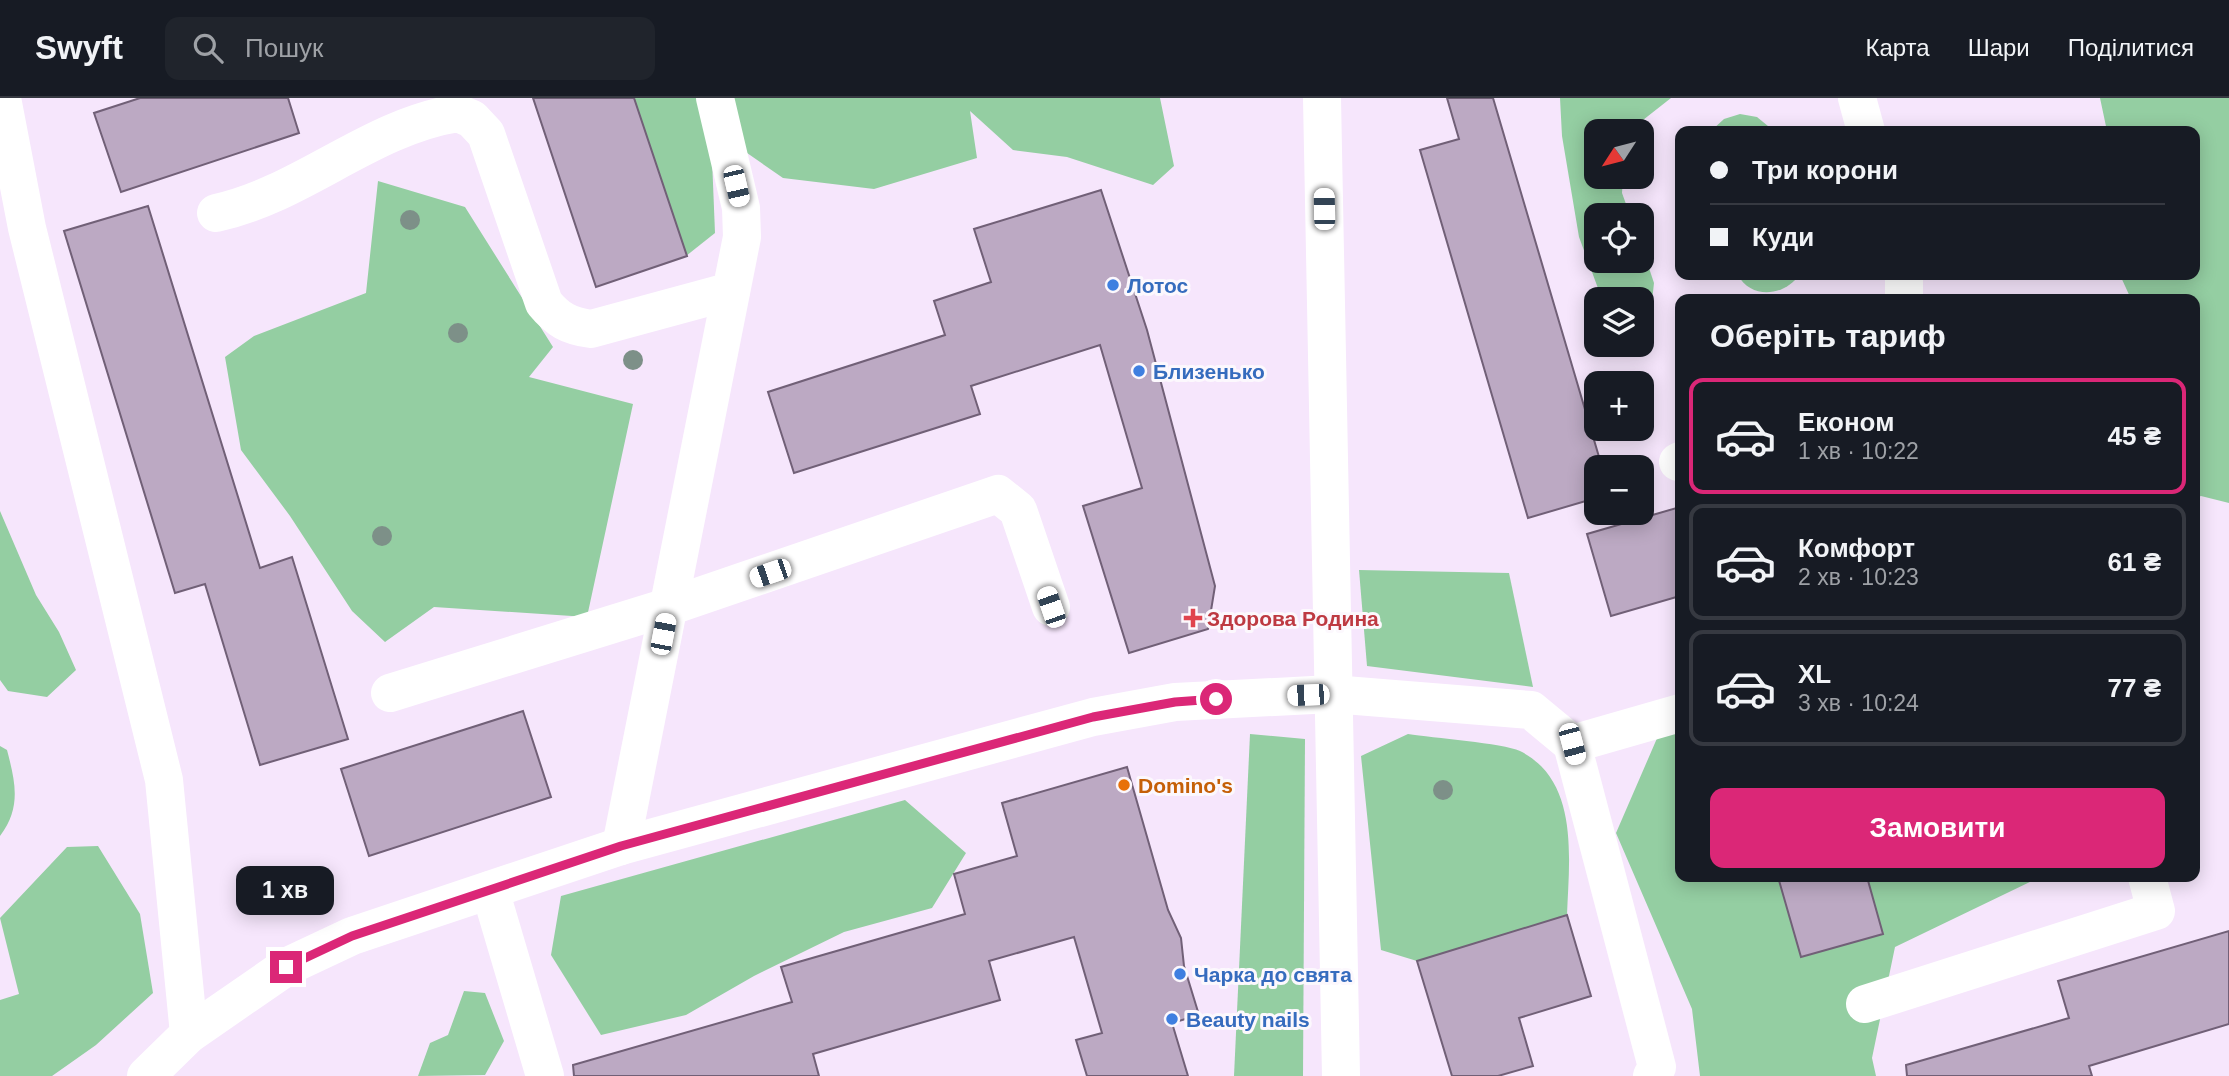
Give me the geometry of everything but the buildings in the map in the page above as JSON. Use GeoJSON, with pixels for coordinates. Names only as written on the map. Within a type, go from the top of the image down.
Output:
{"type":"FeatureCollection","features":[{"type":"Feature","properties":{"kind":"lane"},"geometry":{"type":"LineString","coordinates":[[2,98],[27,229],[164,780],[189,1034]]}},
{"type":"Feature","properties":{"kind":"lane"},"geometry":{"type":"LineString","coordinates":[[621,846],[742,237],[741,208],[715,98]]}},
{"type":"Feature","properties":{"kind":"lane"},"geometry":{"type":"LineString","coordinates":[[1322,98],[1341,1076]]}},
{"type":"Feature","properties":{"kind":"lane"},"geometry":{"type":"LineString","coordinates":[[1857,98],[1865,126]]}},
{"type":"Feature","properties":{"kind":"lane"},"geometry":{"type":"LineString","coordinates":[[216,213],[240,208],[301,181],[374,139],[441,116],[458,113],[472,119],[486,134],[544,303],[558,319],[574,327],[592,329],[731,291]]}},
{"type":"Feature","properties":{"kind":"lane"},"geometry":{"type":"LineString","coordinates":[[390,693],[668,607],[998,494],[1018,510],[1051,607]]}},
{"type":"Feature","properties":{"kind":"lane"},"geometry":{"type":"LineString","coordinates":[[146,1076],[189,1034],[286,967],[352,936],[621,846],[1093,717],[1175,702],[1332,694],[1531,710],[1572,744],[1657,1067],[1652,1076]]}},
{"type":"Feature","properties":{"kind":"lane"},"geometry":{"type":"LineString","coordinates":[[1572,744],[1675,714]]}},
{"type":"Feature","properties":{"kind":"lane"},"geometry":{"type":"LineString","coordinates":[[1865,1004],[2156,911],[2148,882]]}},
{"type":"Feature","properties":{"kind":"lane"},"geometry":{"type":"LineString","coordinates":[[491,890],[545,1076]]}},
{"type":"Feature","properties":{"kind":"green space"},"geometry":{"type":"Polygon","coordinates":[[[634,98],[698,98],[711,134],[715,233],[686,256],[634,98]]]}},
{"type":"Feature","properties":{"kind":"green space"},"geometry":{"type":"Polygon","coordinates":[[[725,98],[1160,98],[1174,166],[1153,185],[1067,157],[1013,150],[970,111],[977,158],[874,189],[783,178],[737,146],[725,98]]]}},
{"type":"Feature","properties":{"kind":"green space"},"geometry":{"type":"Polygon","coordinates":[[[1560,98],[1671,98],[1644,119],[1584,119],[1584,189],[1622,189],[1626,203],[1584,203],[1584,250],[1579,237],[1562,136],[1560,98]]]}},
{"type":"Feature","properties":{"kind":"green space"},"geometry":{"type":"Polygon","coordinates":[[[2100,98],[2229,98],[2229,503],[2200,496],[2200,294],[2129,294],[2122,280],[2200,280],[2200,126],[2106,126],[2100,98]]]}},
{"type":"Feature","properties":{"kind":"green space"},"geometry":{"type":"Polygon","coordinates":[[[1740,114],[1757,117],[1768,126],[1716,126],[1724,119],[1740,114]]]}},
{"type":"Feature","properties":{"kind":"green space"},"geometry":{"type":"Polygon","coordinates":[[[378,181],[465,207],[553,347],[529,377],[633,404],[587,617],[434,607],[385,642],[352,611],[290,516],[241,450],[225,357],[254,336],[366,293],[378,181]]]}},
{"type":"Feature","properties":{"kind":"green space"},"geometry":{"type":"Polygon","coordinates":[[[1592,273],[1651,273],[1654,283],[1654,287],[1598,287],[1592,273]]]}},
{"type":"Feature","properties":{"kind":"green space"},"geometry":{"type":"Polygon","coordinates":[[[1742,280],[1795,280],[1777,291],[1768,292],[1759,292],[1742,280]]]}},
{"type":"Feature","properties":{"kind":"green space"},"geometry":{"type":"Polygon","coordinates":[[[0,511],[36,595],[59,632],[76,670],[47,697],[8,691],[0,680],[0,511]]]}},
{"type":"Feature","properties":{"kind":"green space"},"geometry":{"type":"Polygon","coordinates":[[[1359,570],[1509,573],[1533,687],[1367,666],[1359,570]]]}},
{"type":"Feature","properties":{"kind":"green space"},"geometry":{"type":"Polygon","coordinates":[[[1675,731],[1675,882],[2030,882],[1895,947],[1872,1058],[1876,1076],[1700,1076],[1692,1009],[1616,833],[1658,736],[1675,731]]]}},
{"type":"Feature","properties":{"kind":"green space"},"geometry":{"type":"Polygon","coordinates":[[[1250,734],[1305,739],[1303,1076],[1234,1076],[1250,734]]]}},
{"type":"Feature","properties":{"kind":"green space"},"geometry":{"type":"Polygon","coordinates":[[[1408,734],[1511,748],[1539,764],[1553,782],[1562,802],[1567,824],[1567,915],[1417,961],[1381,950],[1361,756],[1408,734]]]}},
{"type":"Feature","properties":{"kind":"green space"},"geometry":{"type":"Polygon","coordinates":[[[0,746],[7,750],[15,794],[12,815],[0,836],[0,746]]]}},
{"type":"Feature","properties":{"kind":"green space"},"geometry":{"type":"Polygon","coordinates":[[[905,800],[966,853],[932,908],[844,932],[754,976],[686,1015],[601,1035],[551,955],[561,896],[905,800]]]}},
{"type":"Feature","properties":{"kind":"green space"},"geometry":{"type":"Polygon","coordinates":[[[98,846],[140,914],[153,993],[96,1045],[52,1076],[0,1076],[0,1000],[19,994],[0,918],[67,847],[98,846]]]}},
{"type":"Feature","properties":{"kind":"green space"},"geometry":{"type":"Polygon","coordinates":[[[464,991],[485,993],[504,1041],[485,1075],[418,1076],[430,1043],[448,1035],[464,991]]]}},
{"type":"Feature","properties":{"kind":"place","name":"Лотос"},"geometry":{"type":"Point","coordinates":[1113,285]}},
{"type":"Feature","properties":{"kind":"place","name":"Близенько"},"geometry":{"type":"Point","coordinates":[1139,371]}},
{"type":"Feature","properties":{"kind":"place","name":"Здорова Родина"},"geometry":{"type":"Point","coordinates":[1193,618]}},
{"type":"Feature","properties":{"kind":"place","name":"Domino's"},"geometry":{"type":"Point","coordinates":[1124,785]}},
{"type":"Feature","properties":{"kind":"place","name":"Чарка до свята"},"geometry":{"type":"Point","coordinates":[1180,974]}},
{"type":"Feature","properties":{"kind":"place","name":"Beauty nails"},"geometry":{"type":"Point","coordinates":[1172,1019]}},
{"type":"Feature","properties":{"kind":"route"},"geometry":{"type":"LineString","coordinates":[[286,967],[352,936],[621,846],[1093,717],[1175,702],[1216,699]]}}]}
